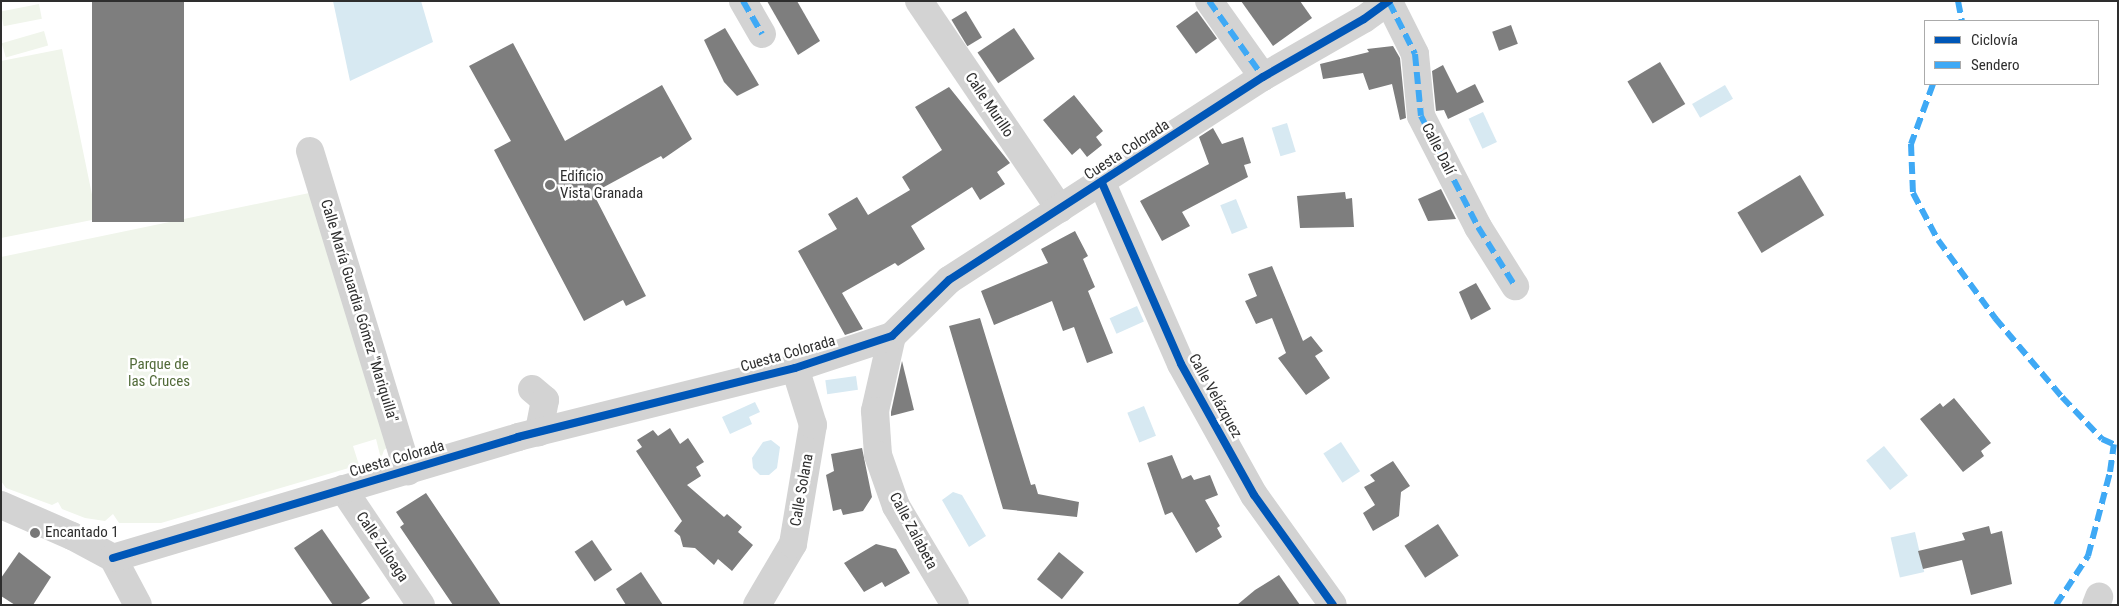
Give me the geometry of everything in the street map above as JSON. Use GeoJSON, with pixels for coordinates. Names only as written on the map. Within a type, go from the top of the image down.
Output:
{"type":"FeatureCollection","features":[{"type":"Feature","properties":{"kind":"street"},"geometry":{"type":"LineString","coordinates":[[743,1],[762,34]]}},
{"type":"Feature","properties":{"kind":"street","name":"Calle Murillo"},"geometry":{"type":"LineString","coordinates":[[919,1],[1060,209]]}},
{"type":"Feature","properties":{"kind":"street"},"geometry":{"type":"LineString","coordinates":[[1209,1],[1263,77]]}},
{"type":"Feature","properties":{"kind":"street","name":"Cuesta Colorada"},"geometry":{"type":"LineString","coordinates":[[113,558],[539,432],[795,368],[892,336],[950,280],[1263,77],[1364,19],[1389,2]]}},
{"type":"Feature","properties":{"kind":"street","name":"Calle Dalí"},"geometry":{"type":"LineString","coordinates":[[1389,2],[1415,54],[1421,116],[1478,227],[1515,286]]}},
{"type":"Feature","properties":{"kind":"street","name":"Calle María Guardia Gómez \"Mariquilla\""},"geometry":{"type":"LineString","coordinates":[[310,151],[408,471]]}},
{"type":"Feature","properties":{"kind":"street","name":"Calle Velázquez"},"geometry":{"type":"LineString","coordinates":[[1102,183],[1180,364],[1254,495],[1334,605]]}},
{"type":"Feature","properties":{"kind":"street","name":"Calle Zalabeta"},"geometry":{"type":"LineString","coordinates":[[892,336],[875,411],[878,455],[896,506],[955,605]]}},
{"type":"Feature","properties":{"kind":"street","name":"Calle Solana"},"geometry":{"type":"LineString","coordinates":[[756,605],[793,544],[813,425],[795,368]]}},
{"type":"Feature","properties":{"kind":"street"},"geometry":{"type":"LineString","coordinates":[[532,389],[545,400],[539,432]]}},
{"type":"Feature","properties":{"kind":"street","name":"Calle Zuloaga"},"geometry":{"type":"LineString","coordinates":[[343,489],[421,605]]}},
{"type":"Feature","properties":{"kind":"street"},"geometry":{"type":"LineString","coordinates":[[1,505],[72,536],[113,558],[138,605]]}},
{"type":"Feature","properties":{"kind":"green space"},"geometry":{"type":"Polygon","coordinates":[[[39,4],[42,19],[4,26],[1,11],[39,4]]]}},
{"type":"Feature","properties":{"kind":"green space"},"geometry":{"type":"Polygon","coordinates":[[[44,31],[48,45],[6,58],[2,43],[44,31]]]}},
{"type":"Feature","properties":{"kind":"green space"},"geometry":{"type":"Polygon","coordinates":[[[62,49],[97,219],[1,238],[1,61],[62,49]]]}},
{"type":"Feature","properties":{"kind":"green space","name":"Parque de las Cruces"},"geometry":{"type":"Polygon","coordinates":[[[314,192],[391,445],[384,450],[381,459],[376,439],[353,446],[359,465],[161,523],[119,523],[113,514],[105,521],[85,518],[62,509],[58,502],[52,505],[6,488],[1,481],[1,257],[314,192]]]}},
{"type":"Feature","properties":{"kind":"shaded area"},"geometry":{"type":"Polygon","coordinates":[[[333,1],[421,1],[433,42],[350,81],[333,1]]]}},
{"type":"Feature","properties":{"kind":"shaded area"},"geometry":{"type":"Polygon","coordinates":[[[1725,85],[1733,99],[1700,118],[1692,104],[1725,85]]]}},
{"type":"Feature","properties":{"kind":"shaded area"},"geometry":{"type":"Polygon","coordinates":[[[1483,112],[1497,142],[1482,149],[1468,119],[1483,112]]]}},
{"type":"Feature","properties":{"kind":"shaded area"},"geometry":{"type":"Polygon","coordinates":[[[1287,123],[1296,152],[1280,156],[1272,128],[1287,123]]]}},
{"type":"Feature","properties":{"kind":"shaded area"},"geometry":{"type":"Polygon","coordinates":[[[1236,199],[1248,228],[1232,234],[1220,205],[1236,199]]]}},
{"type":"Feature","properties":{"kind":"shaded area"},"geometry":{"type":"Polygon","coordinates":[[[1137,306],[1144,322],[1117,334],[1110,318],[1137,306]]]}},
{"type":"Feature","properties":{"kind":"shaded area"},"geometry":{"type":"Polygon","coordinates":[[[856,376],[858,390],[827,394],[825,380],[856,376]]]}},
{"type":"Feature","properties":{"kind":"shaded area"},"geometry":{"type":"Polygon","coordinates":[[[755,402],[760,412],[749,417],[752,424],[730,434],[722,417],[755,402]]]}},
{"type":"Feature","properties":{"kind":"shaded area"},"geometry":{"type":"Polygon","coordinates":[[[1144,406],[1156,436],[1139,442],[1127,413],[1144,406]]]}},
{"type":"Feature","properties":{"kind":"shaded area"},"geometry":{"type":"Polygon","coordinates":[[[771,440],[780,447],[777,468],[769,475],[760,475],[753,468],[752,458],[763,442],[771,440]]]}},
{"type":"Feature","properties":{"kind":"shaded area"},"geometry":{"type":"Polygon","coordinates":[[[1341,442],[1360,471],[1342,483],[1323,453],[1341,442]]]}},
{"type":"Feature","properties":{"kind":"shaded area"},"geometry":{"type":"Polygon","coordinates":[[[1884,446],[1908,476],[1890,490],[1866,460],[1884,446]]]}},
{"type":"Feature","properties":{"kind":"shaded area"},"geometry":{"type":"Polygon","coordinates":[[[953,492],[962,495],[986,536],[969,547],[942,500],[953,492]]]}},
{"type":"Feature","properties":{"kind":"shaded area"},"geometry":{"type":"Polygon","coordinates":[[[1915,532],[1924,572],[1900,578],[1891,538],[1915,532]]]}},
{"type":"Feature","properties":{"kind":"building"},"geometry":{"type":"Polygon","coordinates":[[[92,1],[184,1],[184,222],[92,222],[92,1]]]}},
{"type":"Feature","properties":{"kind":"building"},"geometry":{"type":"Polygon","coordinates":[[[767,1],[797,1],[820,41],[798,55],[767,1]]]}},
{"type":"Feature","properties":{"kind":"building"},"geometry":{"type":"Polygon","coordinates":[[[1241,1],[1300,1],[1312,18],[1273,46],[1241,1]]]}},
{"type":"Feature","properties":{"kind":"building"},"geometry":{"type":"Polygon","coordinates":[[[966,11],[982,38],[967,46],[951,20],[966,11]]]}},
{"type":"Feature","properties":{"kind":"building"},"geometry":{"type":"Polygon","coordinates":[[[1197,11],[1217,39],[1196,54],[1176,26],[1197,11]]]}},
{"type":"Feature","properties":{"kind":"building"},"geometry":{"type":"Polygon","coordinates":[[[1511,25],[1518,44],[1499,51],[1492,32],[1511,25]]]}},
{"type":"Feature","properties":{"kind":"building"},"geometry":{"type":"Polygon","coordinates":[[[725,28],[759,85],[737,96],[724,82],[704,40],[725,28]]]}},
{"type":"Feature","properties":{"kind":"building"},"geometry":{"type":"Polygon","coordinates":[[[1014,28],[1035,59],[998,83],[978,53],[1014,28]]]}},
{"type":"Feature","properties":{"kind":"building","name":"Edificio Vista Granada"},"geometry":{"type":"Polygon","coordinates":[[[513,43],[565,141],[662,85],[692,139],[663,159],[661,156],[593,193],[646,296],[626,306],[623,300],[584,321],[494,150],[511,141],[469,66],[513,43]]]}},
{"type":"Feature","properties":{"kind":"building"},"geometry":{"type":"Polygon","coordinates":[[[1393,46],[1400,58],[1406,118],[1400,120],[1392,84],[1369,90],[1363,73],[1323,79],[1320,64],[1369,52],[1367,49],[1393,46]]]}},
{"type":"Feature","properties":{"kind":"building"},"geometry":{"type":"Polygon","coordinates":[[[1660,62],[1685,104],[1653,124],[1627,82],[1660,62]]]}},
{"type":"Feature","properties":{"kind":"building"},"geometry":{"type":"Polygon","coordinates":[[[1443,65],[1457,93],[1475,84],[1484,102],[1448,119],[1444,110],[1436,111],[1432,71],[1443,65]]]}},
{"type":"Feature","properties":{"kind":"building"},"geometry":{"type":"Polygon","coordinates":[[[949,87],[1010,163],[997,172],[1005,184],[980,200],[972,187],[911,226],[925,249],[898,266],[895,263],[842,293],[863,329],[845,335],[798,251],[837,229],[828,214],[857,197],[868,215],[910,190],[902,177],[942,150],[915,107],[949,87]]]}},
{"type":"Feature","properties":{"kind":"building"},"geometry":{"type":"Polygon","coordinates":[[[1074,95],[1103,131],[1096,137],[1102,145],[1087,157],[1080,148],[1072,155],[1043,120],[1074,95]]]}},
{"type":"Feature","properties":{"kind":"building"},"geometry":{"type":"Polygon","coordinates":[[[1213,128],[1222,144],[1243,137],[1251,163],[1244,165],[1248,177],[1182,212],[1190,226],[1162,241],[1140,201],[1209,164],[1199,137],[1213,128]]]}},
{"type":"Feature","properties":{"kind":"building"},"geometry":{"type":"Polygon","coordinates":[[[1800,175],[1824,215],[1762,253],[1737,213],[1800,175]]]}},
{"type":"Feature","properties":{"kind":"building"},"geometry":{"type":"Polygon","coordinates":[[[1441,189],[1456,219],[1428,221],[1418,199],[1441,189]]]}},
{"type":"Feature","properties":{"kind":"building"},"geometry":{"type":"Polygon","coordinates":[[[1345,192],[1346,199],[1352,198],[1354,227],[1300,228],[1297,196],[1345,192]]]}},
{"type":"Feature","properties":{"kind":"building"},"geometry":{"type":"Polygon","coordinates":[[[1075,231],[1088,256],[1083,259],[1095,287],[1088,291],[1113,353],[1087,363],[1074,327],[1063,331],[1052,301],[994,325],[981,291],[1048,263],[1041,249],[1075,231]]]}},
{"type":"Feature","properties":{"kind":"building"},"geometry":{"type":"Polygon","coordinates":[[[1272,266],[1303,341],[1311,336],[1323,351],[1315,356],[1330,378],[1306,395],[1278,358],[1286,353],[1272,318],[1256,324],[1245,301],[1257,296],[1248,274],[1272,266]]]}},
{"type":"Feature","properties":{"kind":"building"},"geometry":{"type":"Polygon","coordinates":[[[1476,283],[1491,309],[1471,320],[1459,292],[1476,283]]]}},
{"type":"Feature","properties":{"kind":"building"},"geometry":{"type":"Polygon","coordinates":[[[980,318],[1031,485],[1035,484],[1038,494],[1079,502],[1077,517],[1003,509],[949,326],[980,318]]]}},
{"type":"Feature","properties":{"kind":"building"},"geometry":{"type":"Polygon","coordinates":[[[902,361],[914,410],[891,416],[891,412],[902,361]]]}},
{"type":"Feature","properties":{"kind":"building"},"geometry":{"type":"Polygon","coordinates":[[[1954,398],[1991,443],[1981,451],[1984,456],[1963,472],[1920,419],[1940,403],[1943,407],[1954,398]]]}},
{"type":"Feature","properties":{"kind":"building"},"geometry":{"type":"Polygon","coordinates":[[[670,428],[680,444],[688,438],[704,462],[696,467],[701,476],[687,485],[724,517],[727,514],[742,527],[738,532],[753,545],[732,571],[718,559],[714,565],[695,548],[683,547],[680,536],[674,531],[682,521],[636,451],[642,447],[637,440],[653,430],[658,436],[670,428]]]}},
{"type":"Feature","properties":{"kind":"building"},"geometry":{"type":"Polygon","coordinates":[[[862,448],[872,497],[863,511],[843,515],[841,509],[833,511],[826,475],[834,471],[831,454],[862,448]]]}},
{"type":"Feature","properties":{"kind":"building"},"geometry":{"type":"Polygon","coordinates":[[[1172,455],[1182,479],[1191,475],[1194,480],[1210,475],[1218,495],[1205,500],[1220,526],[1217,528],[1222,537],[1196,553],[1172,512],[1165,515],[1147,463],[1172,455]]]}},
{"type":"Feature","properties":{"kind":"building"},"geometry":{"type":"Polygon","coordinates":[[[1393,461],[1410,486],[1401,492],[1399,516],[1373,531],[1363,513],[1375,505],[1364,487],[1375,481],[1370,475],[1393,461]]]}},
{"type":"Feature","properties":{"kind":"building"},"geometry":{"type":"Polygon","coordinates":[[[426,493],[501,605],[453,605],[400,527],[404,524],[396,512],[426,493]]]}},
{"type":"Feature","properties":{"kind":"building"},"geometry":{"type":"Polygon","coordinates":[[[1438,524],[1459,556],[1425,578],[1404,546],[1438,524]]]}},
{"type":"Feature","properties":{"kind":"building"},"geometry":{"type":"Polygon","coordinates":[[[1989,526],[1991,534],[2002,531],[2012,584],[1971,595],[1962,560],[1923,569],[1918,551],[1965,540],[1962,533],[1989,526]]]}},
{"type":"Feature","properties":{"kind":"building"},"geometry":{"type":"Polygon","coordinates":[[[322,529],[370,598],[359,605],[333,605],[294,548],[322,529]]]}},
{"type":"Feature","properties":{"kind":"building"},"geometry":{"type":"Polygon","coordinates":[[[592,540],[612,570],[595,582],[575,552],[592,540]]]}},
{"type":"Feature","properties":{"kind":"building"},"geometry":{"type":"Polygon","coordinates":[[[876,544],[896,549],[910,573],[885,587],[882,582],[864,592],[844,563],[876,544]]]}},
{"type":"Feature","properties":{"kind":"building"},"geometry":{"type":"Polygon","coordinates":[[[19,552],[51,577],[33,605],[15,605],[1,596],[1,578],[19,552]]]}},
{"type":"Feature","properties":{"kind":"building"},"geometry":{"type":"Polygon","coordinates":[[[1059,552],[1084,572],[1062,599],[1037,579],[1059,552]]]}},
{"type":"Feature","properties":{"kind":"building"},"geometry":{"type":"Polygon","coordinates":[[[641,572],[663,605],[626,605],[616,589],[641,572]]]}},
{"type":"Feature","properties":{"kind":"building"},"geometry":{"type":"Polygon","coordinates":[[[1279,575],[1300,605],[1237,605],[1255,590],[1279,575]]]}},
{"type":"Feature","properties":{"kind":"marked path"},"geometry":{"type":"LineString","coordinates":[[743,1],[762,34]]}},
{"type":"Feature","properties":{"kind":"marked path"},"geometry":{"type":"LineString","coordinates":[[1209,1],[1263,77]]}},
{"type":"Feature","properties":{"kind":"marked path"},"geometry":{"type":"LineString","coordinates":[[1958,1],[1962,20]]}},
{"type":"Feature","properties":{"kind":"marked path"},"geometry":{"type":"LineString","coordinates":[[1389,2],[1415,54],[1421,116],[1478,227],[1515,286]]}},
{"type":"Feature","properties":{"kind":"marked path"},"geometry":{"type":"LineString","coordinates":[[1933,85],[1911,144],[1913,193],[1938,240],[1995,318],[2062,397],[2102,439],[2118,446]]}},
{"type":"Feature","properties":{"kind":"marked path"},"geometry":{"type":"LineString","coordinates":[[2056,605],[2088,556],[2110,472],[2114,444]]}},
{"type":"Feature","properties":{"kind":"cycle path"},"geometry":{"type":"LineString","coordinates":[[113,558],[518,437],[795,368],[892,336],[949,280],[1263,77],[1364,19],[1389,1]]}},
{"type":"Feature","properties":{"kind":"cycle path"},"geometry":{"type":"LineString","coordinates":[[1102,183],[1181,364],[1254,495],[1333,605]]}},
{"type":"Feature","properties":{"kind":"place","name":"Edificio Vista Granada"},"geometry":{"type":"Point","coordinates":[550,185]}},
{"type":"Feature","properties":{"kind":"place","name":"Encantado 1"},"geometry":{"type":"Point","coordinates":[35,533]}}]}
